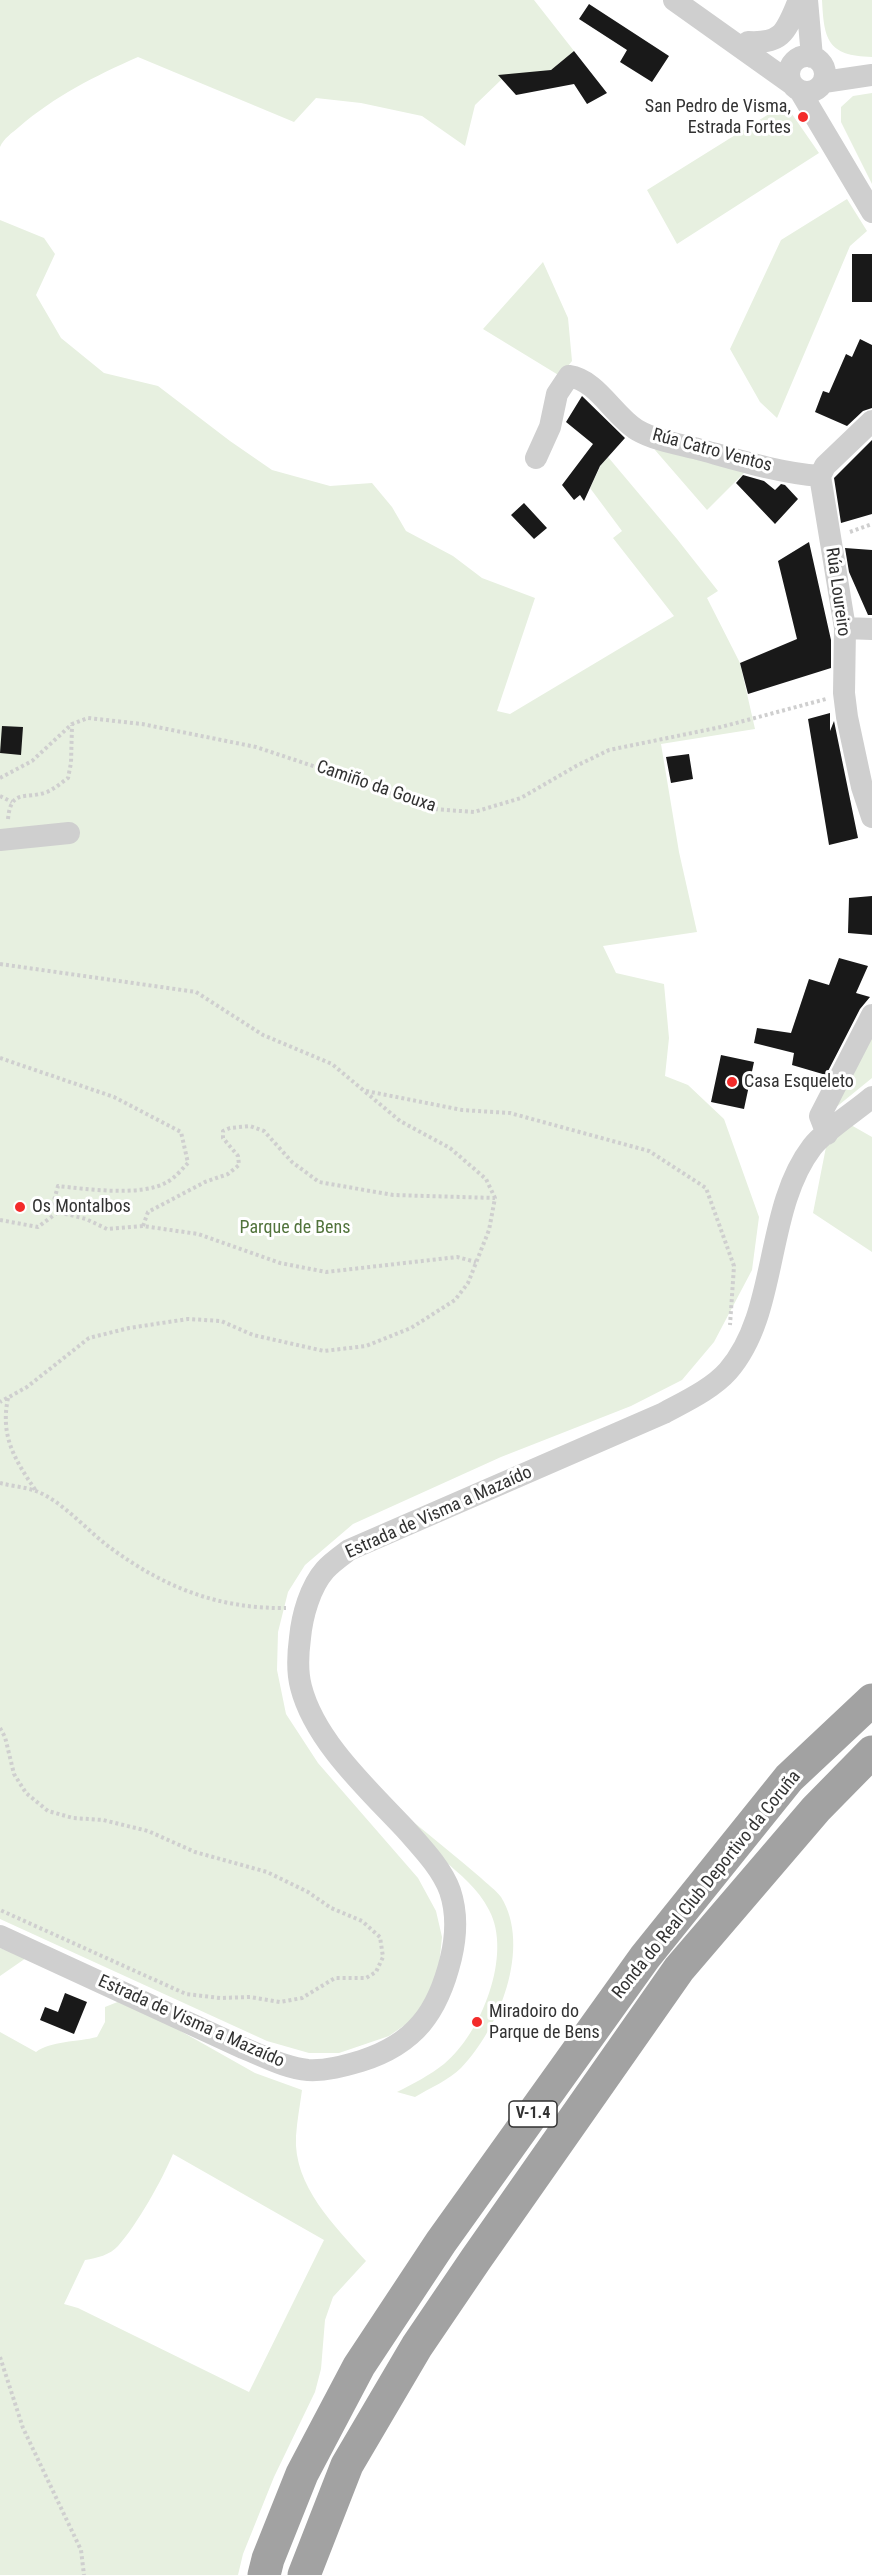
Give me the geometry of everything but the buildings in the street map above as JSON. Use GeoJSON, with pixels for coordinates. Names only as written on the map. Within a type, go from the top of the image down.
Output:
{"type":"FeatureCollection","features":[{"type":"Feature","properties":{"kind":"highway","name":"Ronda do Real Club Deportivo da Coruña"},"geometry":{"type":"LineString","coordinates":[[264,2575],[268,2559],[302,2474],[360,2366],[441,2242],[645,1957],[789,1778],[872,1700]]}},
{"type":"Feature","properties":{"kind":"highway","name":"Ronda do Real Club Deportivo da Coruña"},"geometry":{"type":"LineString","coordinates":[[304,2575],[347,2465],[417,2346],[476,2259],[679,1969],[816,1809],[872,1752]]}},
{"type":"Feature","properties":{"kind":"street"},"geometry":{"type":"LineString","coordinates":[[674,0],[709,24],[807,73],[869,75]]}},
{"type":"Feature","properties":{"kind":"street"},"geometry":{"type":"LineString","coordinates":[[747,42],[766,43],[784,34],[803,0]]}},
{"type":"Feature","properties":{"kind":"street"},"geometry":{"type":"LineString","coordinates":[[803,0],[794,37],[840,156],[872,212]]}},
{"type":"Feature","properties":{"kind":"street"},"geometry":{"type":"LineString","coordinates":[[709,24],[807,73]]}},
{"type":"Feature","properties":{"kind":"street","name":"Rúa Catro Ventos"},"geometry":{"type":"LineString","coordinates":[[536,458],[550,427],[557,394],[569,376],[577,377],[636,429],[664,440],[757,465],[820,476]]}},
{"type":"Feature","properties":{"kind":"street"},"geometry":{"type":"LineString","coordinates":[[820,476],[825,466],[872,422]]}},
{"type":"Feature","properties":{"kind":"street","name":"Rúa Loureiro"},"geometry":{"type":"LineString","coordinates":[[820,476],[845,628],[844,693],[862,787],[872,817]]}},
{"type":"Feature","properties":{"kind":"street"},"geometry":{"type":"LineString","coordinates":[[845,628],[872,629]]}},
{"type":"Feature","properties":{"kind":"street"},"geometry":{"type":"LineString","coordinates":[[0,840],[69,833]]}},
{"type":"Feature","properties":{"kind":"street"},"geometry":{"type":"LineString","coordinates":[[827,1134],[820,1116],[872,1015]]}},
{"type":"Feature","properties":{"kind":"street","name":"Estrada de Visma a Mazaído"},"geometry":{"type":"LineString","coordinates":[[0,1936],[243,2048],[282,2064],[307,2070],[330,2069],[374,2057],[397,2046],[419,2028],[436,2004],[446,1979],[456,1938],[450,1891],[423,1849],[327,1741],[310,1714],[300,1686],[298,1653],[301,1622],[324,1571],[349,1550],[664,1413],[702,1391],[727,1372],[745,1344],[759,1308],[780,1218],[804,1160],[814,1144],[872,1097]]}},
{"type":"Feature","properties":{"kind":"path"},"geometry":{"type":"LineString","coordinates":[[838,536],[872,524]]}},
{"type":"Feature","properties":{"kind":"path","name":"Camiño da Gouxa"},"geometry":{"type":"LineString","coordinates":[[72,724],[88,718],[142,724],[256,747],[433,809],[474,813],[520,798],[609,750],[721,728],[805,706],[844,693]]}},
{"type":"Feature","properties":{"kind":"path"},"geometry":{"type":"LineString","coordinates":[[0,778],[32,761],[72,724]]}},
{"type":"Feature","properties":{"kind":"path"},"geometry":{"type":"LineString","coordinates":[[0,796],[12,802],[17,797],[47,792],[68,778],[71,764],[72,724]]}},
{"type":"Feature","properties":{"kind":"path"},"geometry":{"type":"LineString","coordinates":[[0,964],[196,992],[263,1035],[332,1064],[400,1121],[450,1148],[486,1179],[495,1198],[489,1230],[468,1283],[455,1300],[411,1328],[366,1346],[324,1351],[253,1335],[221,1321],[188,1319],[129,1328],[89,1338],[27,1387],[0,1402]]}},
{"type":"Feature","properties":{"kind":"path"},"geometry":{"type":"LineString","coordinates":[[0,1058],[114,1097],[181,1132],[188,1163],[166,1183],[137,1190],[105,1191],[58,1186],[53,1204],[58,1212],[86,1219],[107,1229],[143,1226],[198,1234],[280,1263],[326,1272],[457,1257],[477,1263]]}},
{"type":"Feature","properties":{"kind":"path"},"geometry":{"type":"LineString","coordinates":[[365,1091],[462,1110],[510,1113],[649,1151],[706,1188],[734,1266],[730,1334],[745,1344]]}},
{"type":"Feature","properties":{"kind":"path"},"geometry":{"type":"LineString","coordinates":[[143,1226],[148,1212],[167,1200],[228,1174],[238,1165],[238,1156],[223,1138],[223,1131],[250,1126],[264,1131],[292,1162],[319,1182],[393,1195],[495,1198]]}},
{"type":"Feature","properties":{"kind":"path"},"geometry":{"type":"LineString","coordinates":[[0,1220],[38,1227],[58,1212]]}},
{"type":"Feature","properties":{"kind":"path"},"geometry":{"type":"LineString","coordinates":[[8,1398],[4,1417],[7,1439],[20,1467],[37,1492]]}},
{"type":"Feature","properties":{"kind":"path"},"geometry":{"type":"LineString","coordinates":[[0,1483],[37,1492],[73,1516],[111,1548],[157,1579],[220,1603],[284,1609],[308,1605]]}},
{"type":"Feature","properties":{"kind":"path"},"geometry":{"type":"LineString","coordinates":[[0,1728],[5,1737],[14,1774],[26,1793],[48,1811],[148,1831],[195,1852],[267,1872],[308,1892],[331,1908],[362,1921],[380,1937],[383,1957],[376,1972],[366,1978],[335,1978],[302,1998],[280,2002],[250,1997],[220,1998],[186,1995],[0,1910]]}},
{"type":"Feature","properties":{"kind":"path"},"geometry":{"type":"LineString","coordinates":[[0,2357],[23,2428],[81,2550],[84,2575]]}},
{"type":"Feature","properties":{"kind":"green space"},"geometry":{"type":"Polygon","coordinates":[[[0,0],[534,0],[574,51],[551,70],[502,79],[475,105],[465,146],[422,116],[361,103],[316,98],[294,122],[138,57],[61,96],[11,134],[0,147],[0,0]]]}},
{"type":"Feature","properties":{"kind":"green space"},"geometry":{"type":"Polygon","coordinates":[[[822,0],[872,0],[872,57],[845,53],[831,43],[824,25],[822,0]]]}},
{"type":"Feature","properties":{"kind":"green space"},"geometry":{"type":"Polygon","coordinates":[[[872,93],[872,184],[841,122],[841,107],[853,96],[872,93]]]}},
{"type":"Feature","properties":{"kind":"green space"},"geometry":{"type":"Polygon","coordinates":[[[785,104],[819,153],[677,244],[647,190],[785,104]]]}},
{"type":"Feature","properties":{"kind":"green space"},"geometry":{"type":"Polygon","coordinates":[[[847,199],[867,231],[850,246],[777,418],[760,402],[730,349],[781,240],[847,199]]]}},
{"type":"Feature","properties":{"kind":"green space","name":"Parque de Bens"},"geometry":{"type":"Polygon","coordinates":[[[0,220],[44,238],[55,254],[36,295],[61,338],[104,373],[158,386],[272,470],[330,486],[372,483],[392,507],[406,531],[453,556],[482,578],[535,598],[497,711],[510,714],[674,616],[613,538],[622,531],[590,488],[601,465],[608,457],[718,591],[707,598],[740,663],[755,729],[661,744],[679,852],[697,932],[603,946],[616,973],[664,984],[669,1038],[665,1076],[688,1085],[724,1119],[759,1217],[752,1270],[714,1342],[682,1380],[631,1406],[501,1457],[353,1524],[305,1565],[288,1592],[278,1632],[277,1670],[286,1714],[318,1763],[418,1878],[436,1911],[442,1937],[439,1966],[428,1996],[412,2020],[389,2036],[339,2053],[309,2053],[267,2041],[0,1919],[0,220]]]}},
{"type":"Feature","properties":{"kind":"green space"},"geometry":{"type":"Polygon","coordinates":[[[543,262],[568,318],[572,361],[560,376],[483,329],[543,262]]]}},
{"type":"Feature","properties":{"kind":"green space"},"geometry":{"type":"Polygon","coordinates":[[[660,442],[749,468],[707,510],[655,450],[660,442]]]}},
{"type":"Feature","properties":{"kind":"green space"},"geometry":{"type":"Polygon","coordinates":[[[872,1024],[872,1078],[829,1113],[872,1024]]]}},
{"type":"Feature","properties":{"kind":"green space"},"geometry":{"type":"Polygon","coordinates":[[[851,1125],[872,1137],[872,1252],[813,1213],[826,1147],[851,1125]]]}},
{"type":"Feature","properties":{"kind":"green space"},"geometry":{"type":"Polygon","coordinates":[[[411,1820],[499,1894],[510,1917],[513,1939],[512,1963],[507,1987],[488,2032],[461,2068],[415,2097],[397,2092],[427,2076],[458,2051],[481,2014],[495,1970],[497,1948],[495,1928],[485,1902],[468,1882],[434,1850],[411,1820]]]}},
{"type":"Feature","properties":{"kind":"green space"},"geometry":{"type":"Polygon","coordinates":[[[0,1948],[26,1958],[0,1976],[0,1948]]]}},
{"type":"Feature","properties":{"kind":"green space"},"geometry":{"type":"Polygon","coordinates":[[[120,2001],[177,2029],[255,2073],[302,2090],[296,2136],[301,2172],[318,2204],[366,2261],[333,2297],[325,2320],[321,2369],[315,2392],[274,2477],[243,2554],[238,2575],[0,2575],[0,2032],[36,2052],[56,2044],[97,2037],[105,2022],[105,2007],[120,2001]],[[173,2154],[149,2202],[133,2226],[111,2252],[85,2260],[64,2304],[78,2308],[249,2392],[324,2240],[173,2154]]]}},
{"type":"Feature","properties":{"kind":"place","name":"San Pedro de Visma, Estrada Fortes"},"geometry":{"type":"Point","coordinates":[803,117]}},
{"type":"Feature","properties":{"kind":"place","name":"Casa Esqueleto"},"geometry":{"type":"Point","coordinates":[732,1082]}},
{"type":"Feature","properties":{"kind":"place","name":"Os Montalbos"},"geometry":{"type":"Point","coordinates":[20,1207]}},
{"type":"Feature","properties":{"kind":"place","name":"Miradoiro do Parque de Bens"},"geometry":{"type":"Point","coordinates":[477,2022]}}]}
